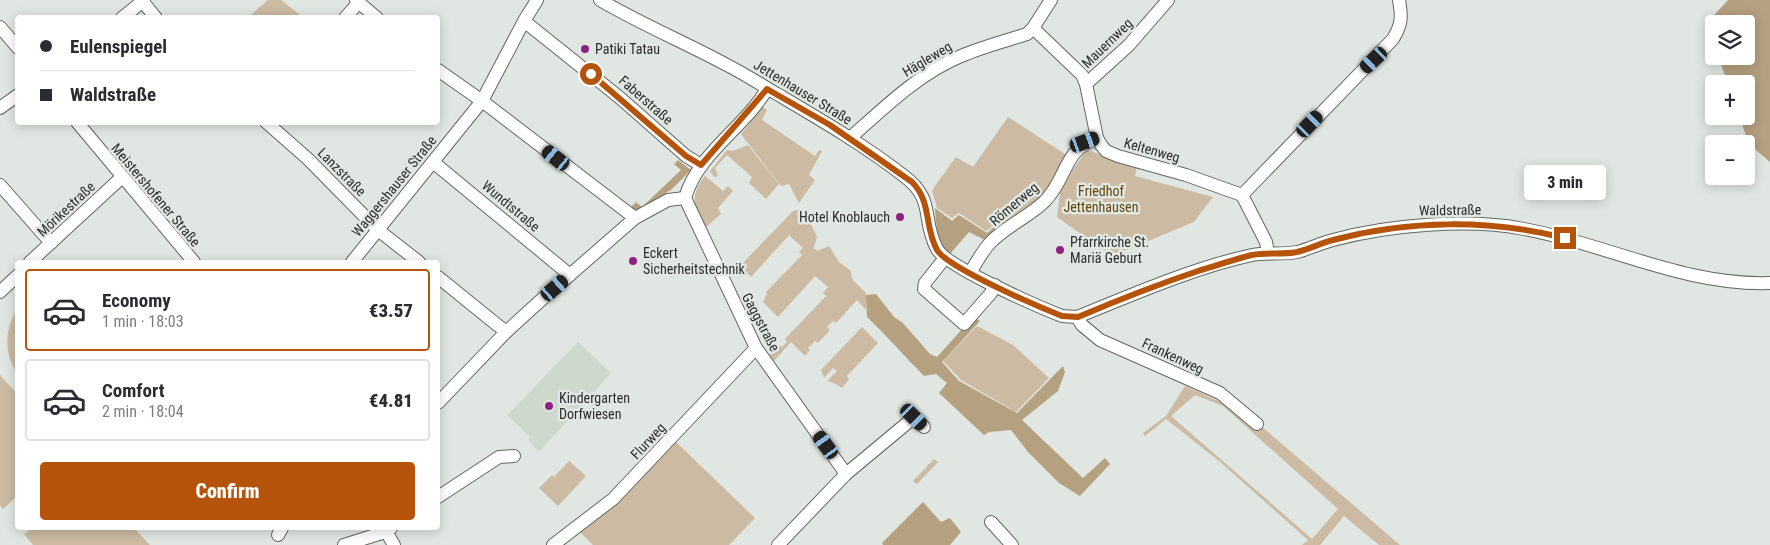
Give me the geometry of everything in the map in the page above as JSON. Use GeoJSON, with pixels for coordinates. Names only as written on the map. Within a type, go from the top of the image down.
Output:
{"type":"FeatureCollection","features":[{"type":"Feature","properties":{"kind":"street","name":"Waggershauser Straße"},"geometry":{"type":"LineString","coordinates":[[354,260],[482,101],[537,0]]}},
{"type":"Feature","properties":{"kind":"street","name":"Jettenhauser Straße"},"geometry":{"type":"LineString","coordinates":[[600,0],[727,65],[850,138],[887,163],[920,190],[924,199],[932,236],[944,258]]}},
{"type":"Feature","properties":{"kind":"street"},"geometry":{"type":"LineString","coordinates":[[1050,0],[1032,28],[1082,76],[1086,84],[1097,138]]}},
{"type":"Feature","properties":{"kind":"street","name":"Mauernweg"},"geometry":{"type":"LineString","coordinates":[[1086,84],[1129,45],[1168,0]]}},
{"type":"Feature","properties":{"kind":"street"},"geometry":{"type":"LineString","coordinates":[[1268,253],[1266,242],[1242,195],[1388,46],[1400,27],[1402,14],[1399,0]]}},
{"type":"Feature","properties":{"kind":"street"},"geometry":{"type":"LineString","coordinates":[[126,15],[144,1],[154,15]]}},
{"type":"Feature","properties":{"kind":"street"},"geometry":{"type":"LineString","coordinates":[[347,15],[357,1],[373,15]]}},
{"type":"Feature","properties":{"kind":"street","name":"Faberstraße"},"geometry":{"type":"LineString","coordinates":[[524,21],[619,97],[686,156],[701,165]]}},
{"type":"Feature","properties":{"kind":"street"},"geometry":{"type":"LineString","coordinates":[[0,27],[15,44]]}},
{"type":"Feature","properties":{"kind":"street","name":"Hägleweg"},"geometry":{"type":"LineString","coordinates":[[850,138],[903,92],[930,73],[960,56],[1027,34],[1032,28]]}},
{"type":"Feature","properties":{"kind":"street"},"geometry":{"type":"LineString","coordinates":[[440,71],[482,101],[635,218]]}},
{"type":"Feature","properties":{"kind":"street"},"geometry":{"type":"LineString","coordinates":[[440,401],[506,332],[635,218],[668,200],[685,198],[689,184],[701,165],[767,89]]}},
{"type":"Feature","properties":{"kind":"street"},"geometry":{"type":"LineString","coordinates":[[0,108],[15,97]]}},
{"type":"Feature","properties":{"kind":"street","name":"Meistershofener Straße"},"geometry":{"type":"LineString","coordinates":[[78,125],[121,178],[192,260]]}},
{"type":"Feature","properties":{"kind":"street","name":"Lanzstraße"},"geometry":{"type":"LineString","coordinates":[[269,125],[308,159],[378,230],[416,260]]}},
{"type":"Feature","properties":{"kind":"street","name":"Keltenweg"},"geometry":{"type":"LineString","coordinates":[[1097,138],[1100,145],[1118,156],[1186,175],[1242,195]]}},
{"type":"Feature","properties":{"kind":"street","name":"Römerweg"},"geometry":{"type":"LineString","coordinates":[[970,273],[990,243],[1045,202],[1057,185],[1072,155],[1085,142],[1097,138]]}},
{"type":"Feature","properties":{"kind":"street","name":"Wundtstraße"},"geometry":{"type":"LineString","coordinates":[[433,162],[570,275]]}},
{"type":"Feature","properties":{"kind":"street","name":"Mörikestraße"},"geometry":{"type":"LineString","coordinates":[[32,260],[121,178]]}},
{"type":"Feature","properties":{"kind":"street"},"geometry":{"type":"LineString","coordinates":[[0,185],[51,243]]}},
{"type":"Feature","properties":{"kind":"street","name":"Gaggstraße"},"geometry":{"type":"LineString","coordinates":[[685,198],[756,348],[846,474]]}},
{"type":"Feature","properties":{"kind":"street","name":"Waldstraße"},"geometry":{"type":"LineString","coordinates":[[1078,317],[1174,279],[1234,260],[1268,253],[1297,252],[1333,240],[1413,226],[1489,224],[1523,229],[1551,235],[1684,273],[1731,283],[1770,283]]}},
{"type":"Feature","properties":{"kind":"street"},"geometry":{"type":"LineString","coordinates":[[994,285],[991,293],[964,324],[924,289],[925,283],[944,258],[994,285],[1062,316],[1078,317]]}},
{"type":"Feature","properties":{"kind":"street"},"geometry":{"type":"LineString","coordinates":[[0,292],[15,278]]}},
{"type":"Feature","properties":{"kind":"street"},"geometry":{"type":"LineString","coordinates":[[440,279],[506,332]]}},
{"type":"Feature","properties":{"kind":"street","name":"Frankenweg"},"geometry":{"type":"LineString","coordinates":[[1078,317],[1082,325],[1100,340],[1220,393],[1257,424]]}},
{"type":"Feature","properties":{"kind":"street","name":"Flurweg"},"geometry":{"type":"LineString","coordinates":[[553,545],[613,499],[756,348]]}},
{"type":"Feature","properties":{"kind":"street"},"geometry":{"type":"LineString","coordinates":[[778,545],[846,474],[914,417],[924,426]]}},
{"type":"Feature","properties":{"kind":"street"},"geometry":{"type":"LineString","coordinates":[[440,496],[499,457],[514,456]]}},
{"type":"Feature","properties":{"kind":"street"},"geometry":{"type":"LineString","coordinates":[[991,522],[1012,545]]}},
{"type":"Feature","properties":{"kind":"street"},"geometry":{"type":"LineString","coordinates":[[344,545],[354,543],[385,530]]}},
{"type":"Feature","properties":{"kind":"street"},"geometry":{"type":"LineString","coordinates":[[387,530],[394,545]]}},
{"type":"Feature","properties":{"kind":"shaded area"},"geometry":{"type":"Polygon","coordinates":[[[1728,0],[1770,0],[1770,162],[1755,149],[1755,135],[1746,135],[1742,125],[1755,125],[1755,75],[1725,75],[1721,65],[1755,65],[1755,15],[1714,15],[1728,0]]]}},
{"type":"Feature","properties":{"kind":"shaded area"},"geometry":{"type":"Polygon","coordinates":[[[678,160],[691,170],[672,189],[635,213],[630,208],[636,202],[642,207],[681,170],[674,164],[678,160]]]}},
{"type":"Feature","properties":{"kind":"shaded area"},"geometry":{"type":"Polygon","coordinates":[[[935,208],[952,221],[959,215],[987,233],[995,226],[999,231],[985,240],[969,232],[949,255],[940,239],[935,208]]]}},
{"type":"Feature","properties":{"kind":"shaded area"},"geometry":{"type":"Polygon","coordinates":[[[876,294],[895,318],[902,322],[930,354],[937,357],[973,317],[980,321],[942,362],[959,381],[1017,413],[1063,366],[1065,372],[1058,391],[1022,420],[1083,478],[1105,458],[1110,464],[1080,496],[1059,483],[1028,452],[1011,430],[989,432],[984,435],[939,393],[947,383],[936,374],[924,376],[867,317],[866,295],[876,294]]]}},
{"type":"Feature","properties":{"kind":"shaded area","name":"Kindergarten Dorfwiesen"},"geometry":{"type":"Polygon","coordinates":[[[578,342],[611,373],[539,452],[528,440],[530,437],[507,415],[578,342]]]}},
{"type":"Feature","properties":{"kind":"shaded area"},"geometry":{"type":"Polygon","coordinates":[[[923,502],[941,522],[950,518],[961,532],[950,545],[883,545],[882,543],[923,502]]]}},
{"type":"Feature","properties":{"kind":"green space"},"geometry":{"type":"Polygon","coordinates":[[[268,0],[281,0],[300,15],[250,15],[268,0]]]}},
{"type":"Feature","properties":{"kind":"green space"},"geometry":{"type":"Polygon","coordinates":[[[763,107],[767,110],[762,120],[815,156],[819,150],[822,151],[809,175],[815,180],[799,203],[789,184],[781,186],[741,134],[763,107]]]}},
{"type":"Feature","properties":{"kind":"green space"},"geometry":{"type":"Polygon","coordinates":[[[1008,117],[1068,156],[1039,203],[1001,228],[995,225],[986,231],[959,213],[952,218],[937,208],[932,190],[956,157],[973,167],[1008,117]]]}},
{"type":"Feature","properties":{"kind":"green space"},"geometry":{"type":"Polygon","coordinates":[[[748,145],[779,184],[766,199],[749,183],[752,177],[727,155],[715,168],[718,175],[716,177],[710,171],[727,150],[733,151],[748,145]]]}},
{"type":"Feature","properties":{"kind":"green space","name":"Friedhof Jettenhausen"},"geometry":{"type":"Polygon","coordinates":[[[1087,150],[1137,167],[1135,176],[1213,197],[1194,222],[1112,256],[1057,217],[1061,186],[1087,150]]]}},
{"type":"Feature","properties":{"kind":"green space"},"geometry":{"type":"Polygon","coordinates":[[[705,176],[723,191],[728,186],[733,191],[718,208],[721,214],[705,228],[696,207],[695,195],[705,176]]]}},
{"type":"Feature","properties":{"kind":"green space"},"geometry":{"type":"Polygon","coordinates":[[[801,209],[817,237],[814,248],[817,251],[829,246],[839,262],[851,271],[852,279],[866,293],[866,310],[857,300],[836,323],[833,321],[827,327],[830,330],[818,343],[815,341],[808,348],[810,350],[805,356],[791,342],[774,361],[770,355],[780,345],[782,347],[787,342],[785,339],[826,296],[823,293],[828,287],[815,276],[778,317],[763,302],[767,294],[766,292],[802,255],[799,252],[803,248],[789,235],[751,277],[740,266],[793,211],[801,209]]]}},
{"type":"Feature","properties":{"kind":"green space"},"geometry":{"type":"Polygon","coordinates":[[[15,313],[15,370],[10,358],[7,342],[15,313]]]}},
{"type":"Feature","properties":{"kind":"green space"},"geometry":{"type":"Polygon","coordinates":[[[977,326],[1013,345],[1049,378],[1016,412],[961,380],[943,361],[977,326]]]}},
{"type":"Feature","properties":{"kind":"green space"},"geometry":{"type":"Polygon","coordinates":[[[862,327],[878,343],[847,376],[849,379],[842,388],[827,381],[837,371],[833,368],[824,378],[821,370],[862,327]]]}},
{"type":"Feature","properties":{"kind":"green space"},"geometry":{"type":"Polygon","coordinates":[[[0,375],[15,392],[15,498],[3,509],[0,506],[0,375]]]}},
{"type":"Feature","properties":{"kind":"green space"},"geometry":{"type":"Polygon","coordinates":[[[1185,386],[1247,414],[1400,545],[1379,545],[1344,516],[1320,545],[1302,545],[1308,540],[1219,461],[1166,419],[1145,436],[1143,433],[1166,416],[1185,386]],[[1195,395],[1171,416],[1312,539],[1338,509],[1223,406],[1195,395]]]}},
{"type":"Feature","properties":{"kind":"green space"},"geometry":{"type":"Polygon","coordinates":[[[676,442],[755,518],[729,545],[593,545],[580,532],[615,505],[676,442]]]}},
{"type":"Feature","properties":{"kind":"green space"},"geometry":{"type":"Polygon","coordinates":[[[934,459],[938,462],[917,484],[913,481],[934,459]]]}},
{"type":"Feature","properties":{"kind":"green space"},"geometry":{"type":"Polygon","coordinates":[[[569,461],[586,476],[558,506],[539,488],[552,475],[554,477],[569,461]]]}},
{"type":"Feature","properties":{"kind":"green space"},"geometry":{"type":"Polygon","coordinates":[[[29,530],[136,530],[150,545],[33,545],[24,534],[29,530]]]}},
{"type":"Feature","properties":{"kind":"place","name":"Patiki Tatau"},"geometry":{"type":"Point","coordinates":[585,49]}},
{"type":"Feature","properties":{"kind":"place","name":"Hotel Knoblauch"},"geometry":{"type":"Point","coordinates":[900,217]}},
{"type":"Feature","properties":{"kind":"place","name":"Pfarrkirche St. Mariä Geburt"},"geometry":{"type":"Point","coordinates":[1060,250]}},
{"type":"Feature","properties":{"kind":"place","name":"Eckert Sicherheitstechnik"},"geometry":{"type":"Point","coordinates":[633,261]}},
{"type":"Feature","properties":{"kind":"place","name":"Kindergarten Dorfwiesen"},"geometry":{"type":"Point","coordinates":[549,406]}},
{"type":"Feature","properties":{"kind":"route"},"geometry":{"type":"LineString","coordinates":[[591,74],[686,156],[701,165],[767,89],[830,125],[912,182],[920,190],[924,199],[932,236],[944,258],[954,265],[1041,308],[1062,316],[1078,317],[1174,279],[1234,260],[1268,253],[1297,252],[1333,240],[1373,232],[1413,226],[1489,224],[1565,238]]}}]}
